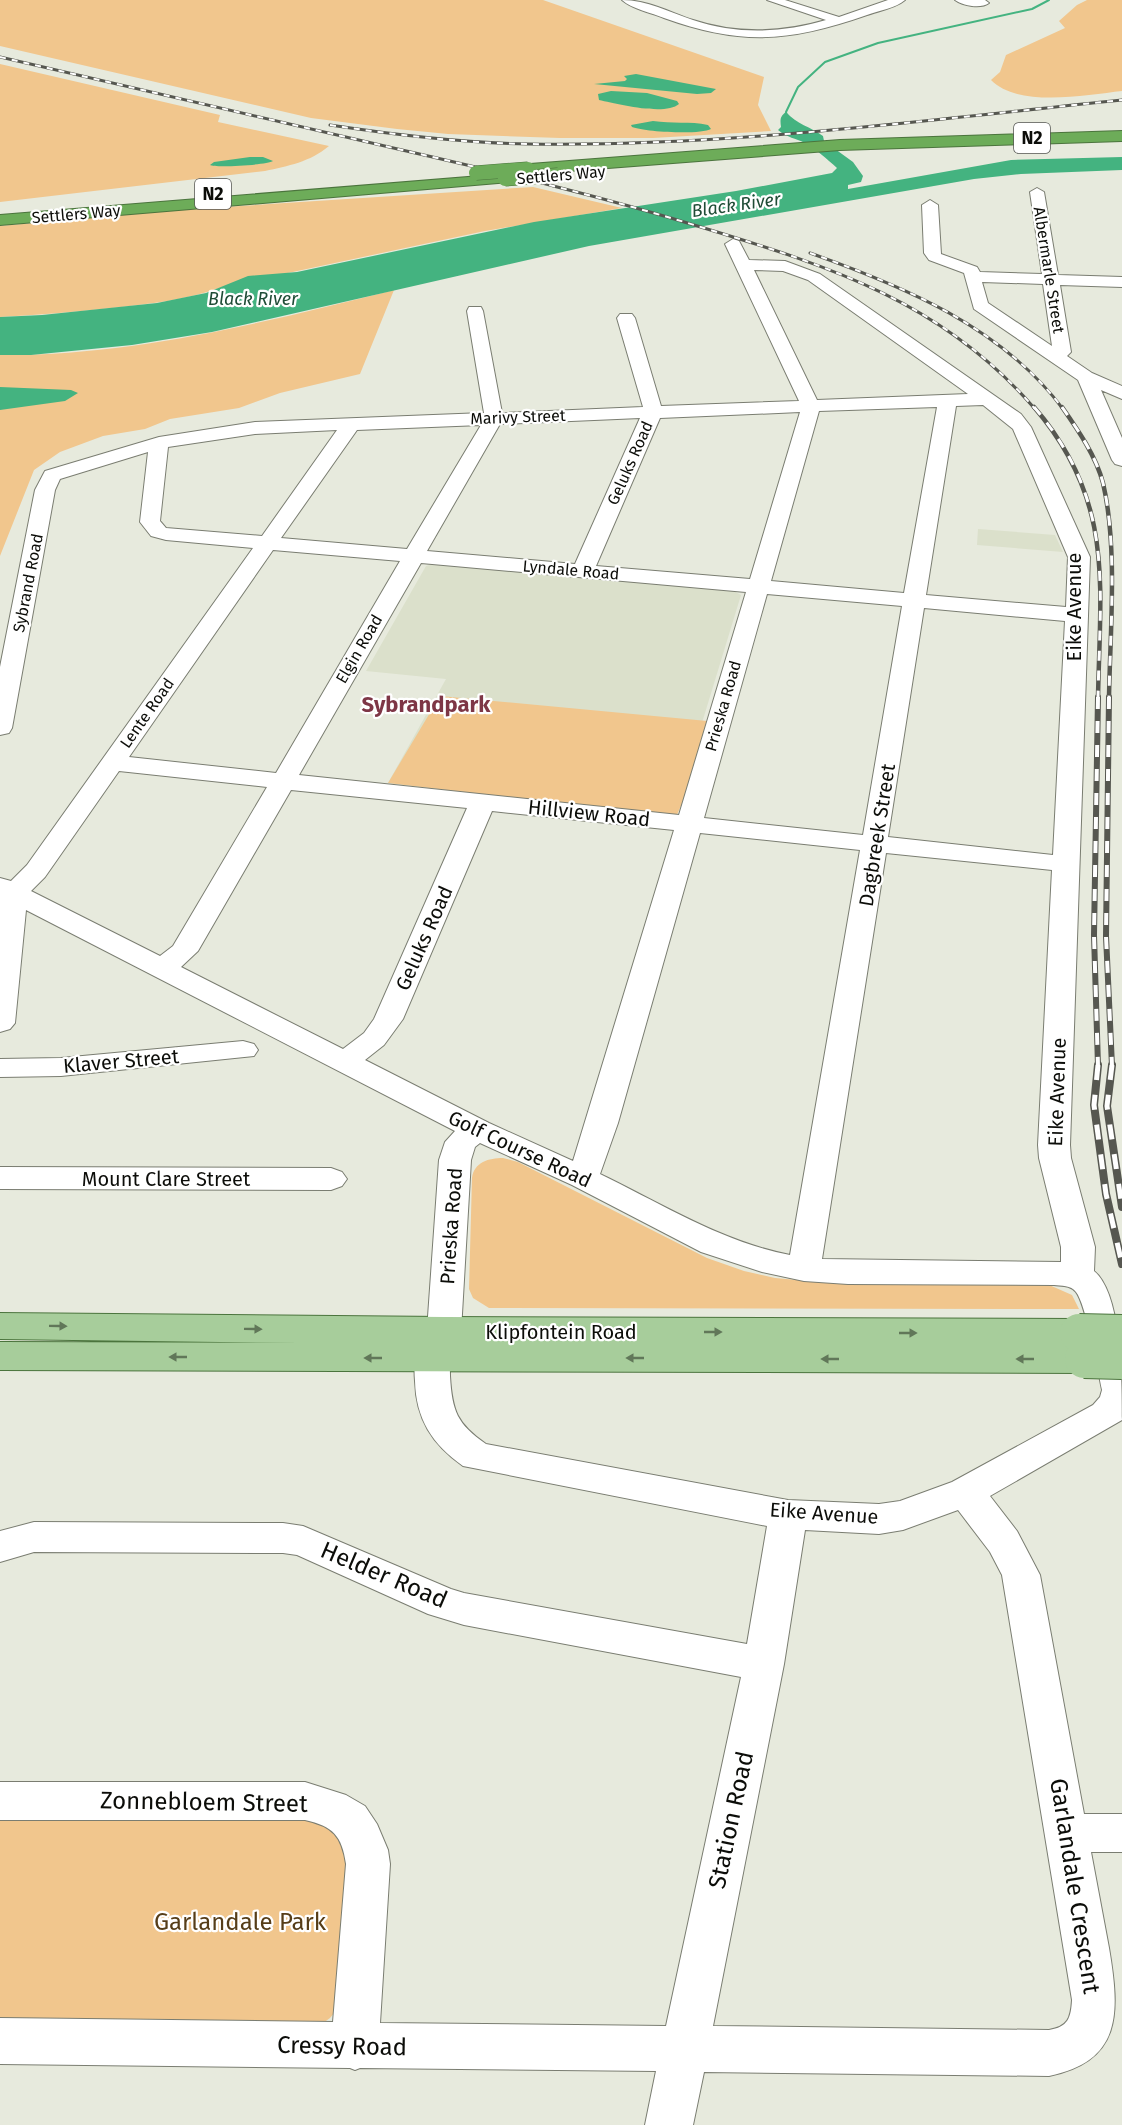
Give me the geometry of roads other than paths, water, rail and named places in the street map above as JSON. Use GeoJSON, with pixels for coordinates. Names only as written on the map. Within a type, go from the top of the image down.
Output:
{"type":"FeatureCollection","features":[{"type":"Feature","properties":{"kind":"highway","name":"Settlers Way"},"geometry":{"type":"LineString","coordinates":[[0,210],[530,169],[897,146],[1122,136]]}},
{"type":"Feature","properties":{"kind":"highway","name":"Settlers Way"},"geometry":{"type":"LineString","coordinates":[[945,144],[1122,144]]}},
{"type":"Feature","properties":{"kind":"highway","name":"Settlers Way"},"geometry":{"type":"LineString","coordinates":[[0,220],[558,175],[791,152]]}},
{"type":"Feature","properties":{"kind":"main road","name":"Klipfontein Road"},"geometry":{"type":"LineString","coordinates":[[0,1326],[438,1344]]}},
{"type":"Feature","properties":{"kind":"main road","name":"Klipfontein Road"},"geometry":{"type":"LineString","coordinates":[[0,1356],[438,1344],[1081,1346],[1122,1334]]}},
{"type":"Feature","properties":{"kind":"main road","name":"Klipfontein Road"},"geometry":{"type":"LineString","coordinates":[[1081,1346],[1122,1360]]}},
{"type":"Feature","properties":{"kind":"street"},"geometry":{"type":"LineString","coordinates":[[628,0],[719,30],[762,35],[840,21],[899,0]]}},
{"type":"Feature","properties":{"kind":"street"},"geometry":{"type":"LineString","coordinates":[[773,0],[840,21]]}},
{"type":"Feature","properties":{"kind":"street"},"geometry":{"type":"LineString","coordinates":[[961,0],[983,3]]}},
{"type":"Feature","properties":{"kind":"street","name":"Albermarle Street"},"geometry":{"type":"LineString","coordinates":[[1037,192],[1062,352],[1054,354]]}},
{"type":"Feature","properties":{"kind":"street"},"geometry":{"type":"LineString","coordinates":[[930,205],[932,254],[940,260],[971,270],[980,305],[1054,354]]}},
{"type":"Feature","properties":{"kind":"street","name":"Eike Avenue"},"geometry":{"type":"LineString","coordinates":[[438,1344],[433,1402],[441,1425],[454,1442],[476,1456],[788,1515],[879,1519],[903,1515],[965,1492],[1086,1426],[1106,1414],[1116,1403],[1120,1389],[1096,1300],[1090,1285],[1077,1277],[1078,1247],[1055,1158],[1054,1145],[1079,556],[1022,427],[989,399],[814,277],[785,266],[738,254],[811,407]]}},
{"type":"Feature","properties":{"kind":"street"},"geometry":{"type":"LineString","coordinates":[[974,276],[1122,282]]}},
{"type":"Feature","properties":{"kind":"street"},"geometry":{"type":"LineString","coordinates":[[475,311],[494,418]]}},
{"type":"Feature","properties":{"kind":"street","name":"Geluks Road"},"geometry":{"type":"LineString","coordinates":[[583,571],[653,411],[626,318]]}},
{"type":"Feature","properties":{"kind":"street","name":"Albermarle Street"},"geometry":{"type":"LineString","coordinates":[[1054,354],[1086,377],[1122,393]]}},
{"type":"Feature","properties":{"kind":"street"},"geometry":{"type":"LineString","coordinates":[[1086,377],[1122,460]]}},
{"type":"Feature","properties":{"kind":"street"},"geometry":{"type":"LineString","coordinates":[[1093,397],[1122,393]]}},
{"type":"Feature","properties":{"kind":"street","name":"Marivy Street"},"geometry":{"type":"LineString","coordinates":[[52,475],[81,464],[159,443],[255,428],[989,399]]}},
{"type":"Feature","properties":{"kind":"street","name":"Dagbreek Street"},"geometry":{"type":"LineString","coordinates":[[804,1269],[916,601],[947,401]]}},
{"type":"Feature","properties":{"kind":"street","name":"Prieska Road"},"geometry":{"type":"LineString","coordinates":[[583,1178],[589,1166],[811,407]]}},
{"type":"Feature","properties":{"kind":"street","name":"Elgin Road"},"geometry":{"type":"LineString","coordinates":[[163,968],[184,951],[494,418]]}},
{"type":"Feature","properties":{"kind":"street","name":"Lente Road"},"geometry":{"type":"LineString","coordinates":[[7,889],[36,871],[352,423]]}},
{"type":"Feature","properties":{"kind":"street","name":"Lyndale Road"},"geometry":{"type":"LineString","coordinates":[[159,443],[150,522],[153,528],[166,534],[1076,615]]}},
{"type":"Feature","properties":{"kind":"street","name":"Sybrand Road"},"geometry":{"type":"LineString","coordinates":[[0,728],[45,490],[52,475]]}},
{"type":"Feature","properties":{"kind":"street","name":"Hillview Road"},"geometry":{"type":"LineString","coordinates":[[111,763],[1067,864]]}},
{"type":"Feature","properties":{"kind":"street","name":"Geluks Road"},"geometry":{"type":"LineString","coordinates":[[346,1061],[374,1039],[388,1019],[483,802]]}},
{"type":"Feature","properties":{"kind":"street"},"geometry":{"type":"LineString","coordinates":[[0,1023],[7,889]]}},
{"type":"Feature","properties":{"kind":"street","name":"Golf Course Road"},"geometry":{"type":"LineString","coordinates":[[7,889],[477,1130],[583,1178],[713,1244],[762,1262],[804,1269],[875,1273],[1054,1273],[1077,1277]]}},
{"type":"Feature","properties":{"kind":"street","name":"Klaver Street"},"geometry":{"type":"LineString","coordinates":[[0,1068],[61,1067],[243,1050]]}},
{"type":"Feature","properties":{"kind":"street","name":"Prieska Road"},"geometry":{"type":"LineString","coordinates":[[438,1344],[455,1160],[461,1142],[477,1130]]}},
{"type":"Feature","properties":{"kind":"street","name":"Mount Clare Street"},"geometry":{"type":"LineString","coordinates":[[0,1178],[331,1179]]}},
{"type":"Feature","properties":{"kind":"street","name":"Garlandale Crescent"},"geometry":{"type":"LineString","coordinates":[[684,2050],[1049,2053],[1074,2047],[1084,2039],[1091,2028],[1095,2015],[1095,2000],[1021,1575],[1014,1557],[1004,1542],[965,1492]]}},
{"type":"Feature","properties":{"kind":"street","name":"Station Road"},"geometry":{"type":"LineString","coordinates":[[669,2125],[764,1664],[788,1515]]}},
{"type":"Feature","properties":{"kind":"street","name":"Helder Road"},"geometry":{"type":"LineString","coordinates":[[1,1546],[19,1539],[34,1537],[283,1538],[303,1541],[442,1603],[464,1609],[764,1664]]}},
{"type":"Feature","properties":{"kind":"street","name":"Zonnebloem Street"},"geometry":{"type":"LineString","coordinates":[[0,1801],[305,1801],[328,1806],[344,1814],[360,1829],[366,1846],[368,1864],[356,2047]]}},
{"type":"Feature","properties":{"kind":"street"},"geometry":{"type":"LineString","coordinates":[[1066,1833],[1122,1833]]}},
{"type":"Feature","properties":{"kind":"street","name":"Cressy Road"},"geometry":{"type":"LineString","coordinates":[[0,2041],[684,2050]]}},
{"type":"Feature","properties":{"kind":"water"},"geometry":{"type":"Polygon","coordinates":[[[636,74],[716,89],[711,93],[697,94],[594,84],[625,81],[627,79],[624,76],[636,74]]]}},
{"type":"Feature","properties":{"kind":"water"},"geometry":{"type":"Polygon","coordinates":[[[611,91],[647,93],[677,101],[679,104],[663,109],[652,109],[599,100],[598,94],[611,91]]]}},
{"type":"Feature","properties":{"kind":"water","name":"Black River"},"geometry":{"type":"Polygon","coordinates":[[[786,112],[794,120],[823,136],[824,141],[853,162],[863,176],[861,182],[848,185],[848,189],[1011,160],[1122,157],[1122,170],[1021,174],[974,179],[589,246],[212,332],[132,345],[31,355],[0,355],[0,317],[157,303],[206,293],[248,276],[297,272],[534,222],[736,191],[832,173],[837,168],[821,154],[805,143],[778,130],[786,112]]]}},
{"type":"Feature","properties":{"kind":"water"},"geometry":{"type":"Polygon","coordinates":[[[653,121],[701,124],[708,125],[711,129],[696,132],[672,132],[639,129],[631,125],[653,121]]]}},
{"type":"Feature","properties":{"kind":"water"},"geometry":{"type":"Polygon","coordinates":[[[263,157],[273,161],[241,166],[210,165],[214,162],[263,157]]]}},
{"type":"Feature","properties":{"kind":"water"},"geometry":{"type":"Polygon","coordinates":[[[0,387],[71,390],[78,393],[65,401],[0,410],[0,387]]]}},
{"type":"Feature","properties":{"kind":"waterway"},"geometry":{"type":"LineString","coordinates":[[787,119],[786,112],[798,87],[825,62],[878,43],[1032,9],[1049,0]]}},
{"type":"Feature","properties":{"kind":"railway"},"geometry":{"type":"LineString","coordinates":[[0,57],[553,186],[629,206],[797,258],[841,274],[924,315],[963,341],[1000,372],[1035,409]]}},
{"type":"Feature","properties":{"kind":"railway"},"geometry":{"type":"LineString","coordinates":[[330,125],[479,142],[603,144],[826,131],[1122,100]]}},
{"type":"Feature","properties":{"kind":"railway"},"geometry":{"type":"LineString","coordinates":[[810,253],[915,295],[981,332],[1038,380],[1063,409]]}},
{"type":"Feature","properties":{"kind":"railway"},"geometry":{"type":"LineString","coordinates":[[1034,407],[1060,442],[1078,476],[1090,511],[1097,545],[1100,581],[1098,698]]}},
{"type":"Feature","properties":{"kind":"railway"},"geometry":{"type":"LineString","coordinates":[[1062,407],[1096,463],[1108,508],[1112,562],[1109,698]]}},
{"type":"Feature","properties":{"kind":"railway"},"geometry":{"type":"LineString","coordinates":[[1098,697],[1094,935],[1098,1065]]}},
{"type":"Feature","properties":{"kind":"railway"},"geometry":{"type":"LineString","coordinates":[[1109,697],[1106,936],[1112,1065]]}},
{"type":"Feature","properties":{"kind":"railway"},"geometry":{"type":"LineString","coordinates":[[1098,1065],[1094,1105],[1106,1194],[1122,1264]]}},
{"type":"Feature","properties":{"kind":"railway"},"geometry":{"type":"LineString","coordinates":[[1112,1065],[1107,1106],[1122,1207]]}},
{"type":"Feature","properties":{"kind":"district","name":"Sybrandpark"},"geometry":{"type":"Point","coordinates":[426,704]}},
{"type":"Feature","properties":{"kind":"park label","name":"Garlandale Park"},"geometry":{"type":"Point","coordinates":[240,1922]}}]}
